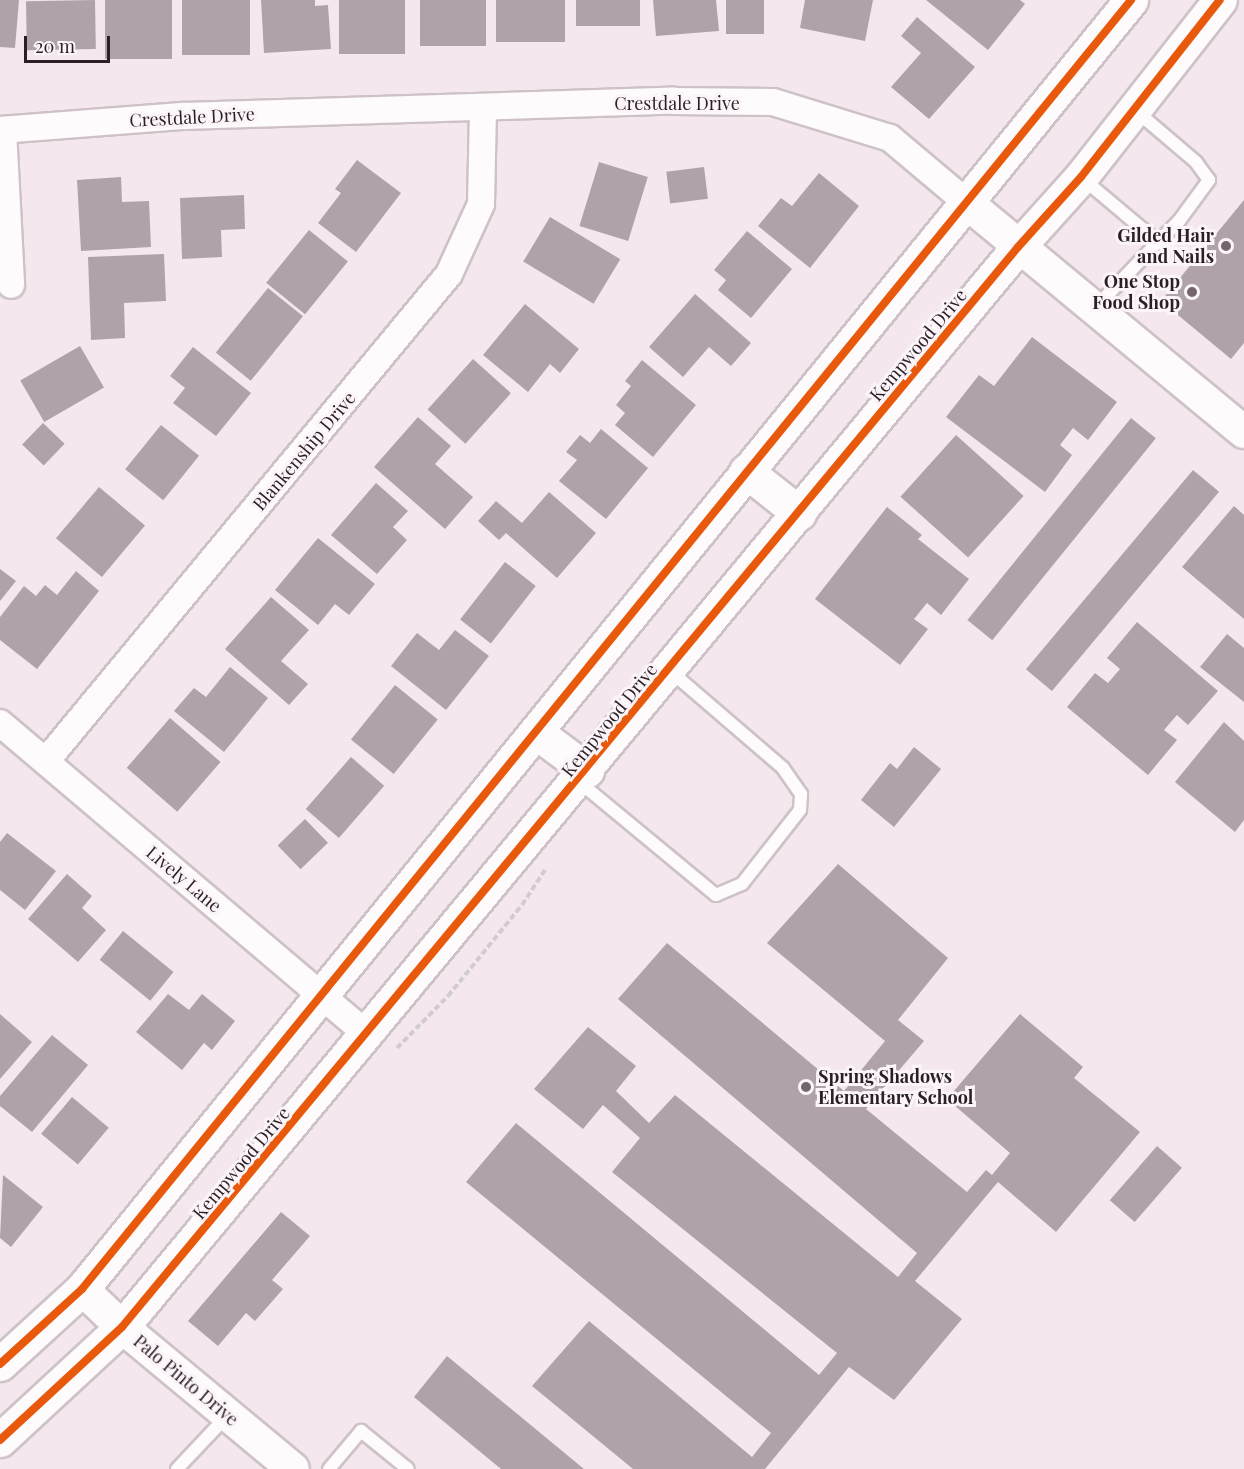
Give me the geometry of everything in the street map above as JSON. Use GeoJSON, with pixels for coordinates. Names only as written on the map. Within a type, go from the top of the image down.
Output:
{"type":"FeatureCollection","features":[{"type":"Feature","properties":{"kind":"main road"},"geometry":{"type":"LineString","coordinates":[[0,1364],[82,1289],[1131,0]]}},
{"type":"Feature","properties":{"kind":"main road","name":"Kempwood Drive"},"geometry":{"type":"LineString","coordinates":[[0,1440],[122,1327],[368,1035],[1018,247],[1081,177],[1132,108],[1220,0]]}},
{"type":"Feature","properties":{"kind":"main road"},"geometry":{"type":"LineString","coordinates":[[746,471],[799,513]]}},
{"type":"Feature","properties":{"kind":"main road"},"geometry":{"type":"LineString","coordinates":[[536,732],[582,775]]}},
{"type":"Feature","properties":{"kind":"street","name":"Crestdale Drive"},"geometry":{"type":"LineString","coordinates":[[2,130],[184,116],[674,101],[773,102],[890,138],[1018,247],[1244,432]]}},
{"type":"Feature","properties":{"kind":"street","name":"Blankenship Drive"},"geometry":{"type":"LineString","coordinates":[[46,761],[449,274],[481,204],[483,107]]}},
{"type":"Feature","properties":{"kind":"street"},"geometry":{"type":"LineString","coordinates":[[2,130],[11,285]]}},
{"type":"Feature","properties":{"kind":"street","name":"Lively Lane"},"geometry":{"type":"LineString","coordinates":[[0,723],[368,1035]]}},
{"type":"Feature","properties":{"kind":"street","name":"Palo Pinto Drive"},"geometry":{"type":"LineString","coordinates":[[82,1289],[122,1327],[293,1469]]}},
{"type":"Feature","properties":{"kind":"lane"},"geometry":{"type":"LineString","coordinates":[[1094,309],[1179,221],[1209,180],[1197,162],[1132,108]]}},
{"type":"Feature","properties":{"kind":"lane"},"geometry":{"type":"LineString","coordinates":[[1081,177],[1158,242]]}},
{"type":"Feature","properties":{"kind":"lane"},"geometry":{"type":"LineString","coordinates":[[582,775],[716,895],[742,884],[800,810],[801,794],[783,768],[669,670]]}},
{"type":"Feature","properties":{"kind":"lane"},"geometry":{"type":"LineString","coordinates":[[177,1469],[228,1415]]}},
{"type":"Feature","properties":{"kind":"lane"},"geometry":{"type":"LineString","coordinates":[[329,1469],[361,1431],[408,1469]]}},
{"type":"Feature","properties":{"kind":"building"},"geometry":{"type":"Polygon","coordinates":[[[0,0],[19,0],[15,48],[0,47],[0,0]]]}},
{"type":"Feature","properties":{"kind":"building"},"geometry":{"type":"Polygon","coordinates":[[[95,0],[96,49],[27,50],[26,1],[95,0]]]}},
{"type":"Feature","properties":{"kind":"building"},"geometry":{"type":"Polygon","coordinates":[[[105,0],[172,0],[172,59],[105,59],[105,0]]]}},
{"type":"Feature","properties":{"kind":"building"},"geometry":{"type":"Polygon","coordinates":[[[182,0],[250,0],[250,55],[182,55],[182,0]]]}},
{"type":"Feature","properties":{"kind":"building"},"geometry":{"type":"Polygon","coordinates":[[[261,0],[315,0],[315,6],[328,5],[331,49],[264,53],[261,0]]]}},
{"type":"Feature","properties":{"kind":"building"},"geometry":{"type":"Polygon","coordinates":[[[339,0],[405,0],[405,54],[339,54],[339,0]]]}},
{"type":"Feature","properties":{"kind":"building"},"geometry":{"type":"Polygon","coordinates":[[[420,0],[486,0],[486,46],[420,46],[420,0]]]}},
{"type":"Feature","properties":{"kind":"building"},"geometry":{"type":"Polygon","coordinates":[[[496,0],[565,0],[565,42],[496,42],[496,0]]]}},
{"type":"Feature","properties":{"kind":"building"},"geometry":{"type":"Polygon","coordinates":[[[576,0],[640,0],[640,26],[576,26],[576,0]]]}},
{"type":"Feature","properties":{"kind":"building"},"geometry":{"type":"Polygon","coordinates":[[[653,0],[716,0],[719,31],[656,36],[653,0]]]}},
{"type":"Feature","properties":{"kind":"building"},"geometry":{"type":"Polygon","coordinates":[[[726,0],[764,0],[764,34],[726,34],[726,0]]]}},
{"type":"Feature","properties":{"kind":"building"},"geometry":{"type":"Polygon","coordinates":[[[805,0],[873,0],[865,41],[800,28],[805,0]]]}},
{"type":"Feature","properties":{"kind":"building"},"geometry":{"type":"Polygon","coordinates":[[[926,0],[1020,0],[1025,4],[988,50],[926,0]]]}},
{"type":"Feature","properties":{"kind":"building"},"geometry":{"type":"Polygon","coordinates":[[[917,17],[975,67],[929,119],[891,87],[921,53],[901,36],[917,17]]]}},
{"type":"Feature","properties":{"kind":"building"},"geometry":{"type":"Polygon","coordinates":[[[357,160],[401,193],[356,252],[318,223],[341,193],[335,189],[357,160]]]}},
{"type":"Feature","properties":{"kind":"building"},"geometry":{"type":"Polygon","coordinates":[[[599,162],[648,177],[628,241],[579,226],[599,162]]]}},
{"type":"Feature","properties":{"kind":"building"},"geometry":{"type":"Polygon","coordinates":[[[704,167],[708,199],[670,203],[666,172],[704,167]]]}},
{"type":"Feature","properties":{"kind":"building"},"geometry":{"type":"Polygon","coordinates":[[[819,173],[859,206],[810,268],[758,226],[781,198],[792,206],[819,173]]]}},
{"type":"Feature","properties":{"kind":"building"},"geometry":{"type":"Polygon","coordinates":[[[121,177],[122,202],[149,201],[151,247],[81,251],[77,180],[121,177]]]}},
{"type":"Feature","properties":{"kind":"building"},"geometry":{"type":"Polygon","coordinates":[[[244,195],[245,229],[221,230],[222,257],[182,259],[180,198],[244,195]]]}},
{"type":"Feature","properties":{"kind":"building"},"geometry":{"type":"Polygon","coordinates":[[[1244,200],[1244,343],[1231,359],[1161,301],[1244,200]]]}},
{"type":"Feature","properties":{"kind":"building"},"geometry":{"type":"Polygon","coordinates":[[[550,217],[620,259],[594,304],[523,262],[550,217]]]}},
{"type":"Feature","properties":{"kind":"building"},"geometry":{"type":"Polygon","coordinates":[[[309,230],[348,261],[305,314],[266,283],[309,230]]]}},
{"type":"Feature","properties":{"kind":"building"},"geometry":{"type":"Polygon","coordinates":[[[747,231],[792,269],[751,318],[718,290],[726,280],[714,270],[747,231]]]}},
{"type":"Feature","properties":{"kind":"building"},"geometry":{"type":"Polygon","coordinates":[[[164,254],[166,301],[124,303],[125,338],[91,340],[88,257],[164,254]]]}},
{"type":"Feature","properties":{"kind":"building"},"geometry":{"type":"Polygon","coordinates":[[[268,288],[303,316],[251,381],[216,353],[268,288]]]}},
{"type":"Feature","properties":{"kind":"building"},"geometry":{"type":"Polygon","coordinates":[[[695,294],[751,343],[731,366],[709,347],[683,377],[649,347],[695,294]]]}},
{"type":"Feature","properties":{"kind":"building"},"geometry":{"type":"Polygon","coordinates":[[[525,304],[579,349],[560,373],[550,364],[528,392],[483,355],[525,304]]]}},
{"type":"Feature","properties":{"kind":"building"},"geometry":{"type":"Polygon","coordinates":[[[1032,337],[1117,402],[1088,440],[1073,428],[1060,445],[1072,455],[1045,492],[946,417],[979,375],[994,386],[1032,337]]]}},
{"type":"Feature","properties":{"kind":"building"},"geometry":{"type":"Polygon","coordinates":[[[80,346],[104,388],[44,422],[20,381],[80,346]]]}},
{"type":"Feature","properties":{"kind":"building"},"geometry":{"type":"Polygon","coordinates":[[[193,347],[251,393],[216,436],[173,403],[185,388],[170,376],[193,347]]]}},
{"type":"Feature","properties":{"kind":"building"},"geometry":{"type":"Polygon","coordinates":[[[473,359],[511,393],[465,444],[427,410],[473,359]]]}},
{"type":"Feature","properties":{"kind":"building"},"geometry":{"type":"Polygon","coordinates":[[[642,360],[696,405],[653,457],[615,425],[625,413],[616,405],[631,386],[625,381],[642,360]]]}},
{"type":"Feature","properties":{"kind":"building"},"geometry":{"type":"Polygon","coordinates":[[[418,417],[451,446],[435,464],[473,497],[445,529],[374,467],[418,417]]]}},
{"type":"Feature","properties":{"kind":"building"},"geometry":{"type":"Polygon","coordinates":[[[1131,418],[1156,438],[992,640],[967,620],[1131,418]]]}},
{"type":"Feature","properties":{"kind":"building"},"geometry":{"type":"Polygon","coordinates":[[[43,423],[65,444],[44,465],[22,445],[43,423]]]}},
{"type":"Feature","properties":{"kind":"building"},"geometry":{"type":"Polygon","coordinates":[[[161,425],[199,456],[163,500],[125,469],[161,425]]]}},
{"type":"Feature","properties":{"kind":"building"},"geometry":{"type":"Polygon","coordinates":[[[601,429],[648,468],[606,519],[559,481],[577,460],[566,452],[580,435],[590,443],[601,429]]]}},
{"type":"Feature","properties":{"kind":"building"},"geometry":{"type":"Polygon","coordinates":[[[956,435],[1024,496],[968,558],[900,497],[956,435]]]}},
{"type":"Feature","properties":{"kind":"building"},"geometry":{"type":"Polygon","coordinates":[[[1193,470],[1219,492],[1052,691],[1026,669],[1193,470]]]}},
{"type":"Feature","properties":{"kind":"building"},"geometry":{"type":"Polygon","coordinates":[[[376,483],[408,511],[393,527],[407,540],[377,574],[331,535],[376,483]]]}},
{"type":"Feature","properties":{"kind":"building"},"geometry":{"type":"Polygon","coordinates":[[[99,487],[145,526],[102,577],[56,538],[99,487]]]}},
{"type":"Feature","properties":{"kind":"building"},"geometry":{"type":"Polygon","coordinates":[[[549,492],[596,533],[557,578],[506,533],[499,540],[478,521],[496,501],[522,523],[549,492]]]}},
{"type":"Feature","properties":{"kind":"building"},"geometry":{"type":"Polygon","coordinates":[[[1234,506],[1244,515],[1244,619],[1182,567],[1234,506]]]}},
{"type":"Feature","properties":{"kind":"building"},"geometry":{"type":"Polygon","coordinates":[[[887,507],[922,535],[918,539],[969,579],[941,615],[927,603],[914,619],[928,629],[900,665],[815,599],[887,507]]]}},
{"type":"Feature","properties":{"kind":"building"},"geometry":{"type":"Polygon","coordinates":[[[318,538],[375,584],[349,615],[335,604],[318,625],[275,590],[318,538]]]}},
{"type":"Feature","properties":{"kind":"building"},"geometry":{"type":"Polygon","coordinates":[[[505,562],[536,586],[491,644],[460,620],[505,562]]]}},
{"type":"Feature","properties":{"kind":"building"},"geometry":{"type":"Polygon","coordinates":[[[0,569],[16,581],[0,601],[0,569]]]}},
{"type":"Feature","properties":{"kind":"building"},"geometry":{"type":"Polygon","coordinates":[[[76,571],[99,591],[37,669],[0,640],[0,617],[24,586],[36,596],[45,585],[57,595],[76,571]]]}},
{"type":"Feature","properties":{"kind":"building"},"geometry":{"type":"Polygon","coordinates":[[[271,597],[309,630],[281,661],[308,684],[289,705],[225,649],[271,597]]]}},
{"type":"Feature","properties":{"kind":"building"},"geometry":{"type":"Polygon","coordinates":[[[1137,622],[1218,691],[1188,725],[1177,715],[1164,730],[1177,740],[1148,775],[1067,707],[1095,673],[1108,683],[1120,669],[1107,658],[1137,622]]]}},
{"type":"Feature","properties":{"kind":"building"},"geometry":{"type":"Polygon","coordinates":[[[455,630],[489,656],[446,710],[391,666],[417,633],[439,650],[455,630]]]}},
{"type":"Feature","properties":{"kind":"building"},"geometry":{"type":"Polygon","coordinates":[[[1227,634],[1244,648],[1244,702],[1200,667],[1227,634]]]}},
{"type":"Feature","properties":{"kind":"building"},"geometry":{"type":"Polygon","coordinates":[[[230,667],[268,698],[224,752],[174,711],[194,688],[206,697],[230,667]]]}},
{"type":"Feature","properties":{"kind":"building"},"geometry":{"type":"Polygon","coordinates":[[[395,685],[438,720],[394,774],[351,739],[395,685]]]}},
{"type":"Feature","properties":{"kind":"building"},"geometry":{"type":"Polygon","coordinates":[[[170,718],[221,762],[177,812],[127,768],[170,718]]]}},
{"type":"Feature","properties":{"kind":"building"},"geometry":{"type":"Polygon","coordinates":[[[1224,722],[1244,741],[1244,820],[1235,832],[1175,782],[1224,722]]]}},
{"type":"Feature","properties":{"kind":"building"},"geometry":{"type":"Polygon","coordinates":[[[914,747],[941,769],[894,827],[861,800],[890,763],[897,769],[914,747]]]}},
{"type":"Feature","properties":{"kind":"building"},"geometry":{"type":"Polygon","coordinates":[[[351,757],[384,786],[339,838],[306,809],[351,757]]]}},
{"type":"Feature","properties":{"kind":"building"},"geometry":{"type":"Polygon","coordinates":[[[305,819],[328,843],[301,869],[278,845],[305,819]]]}},
{"type":"Feature","properties":{"kind":"building"},"geometry":{"type":"Polygon","coordinates":[[[7,833],[56,871],[25,910],[0,890],[0,842],[7,833]]]}},
{"type":"Feature","properties":{"kind":"building"},"geometry":{"type":"Polygon","coordinates":[[[838,864],[948,958],[898,1020],[924,1041],[866,1109],[967,1192],[986,1170],[992,1175],[1010,1153],[947,1099],[1020,1014],[1083,1067],[1074,1078],[1140,1132],[1056,1232],[998,1182],[915,1281],[962,1319],[894,1400],[849,1367],[765,1469],[633,1469],[532,1386],[589,1321],[752,1457],[771,1433],[466,1182],[516,1123],[819,1375],[837,1353],[612,1172],[640,1138],[603,1105],[583,1129],[534,1089],[588,1027],[636,1066],[616,1091],[649,1123],[675,1095],[898,1277],[917,1253],[618,999],[667,943],[844,1091],[885,1041],[767,943],[838,864]]]}},
{"type":"Feature","properties":{"kind":"building"},"geometry":{"type":"Polygon","coordinates":[[[67,874],[92,896],[82,908],[106,930],[78,962],[28,919],[67,874]]]}},
{"type":"Feature","properties":{"kind":"building"},"geometry":{"type":"Polygon","coordinates":[[[123,931],[174,972],[150,1001],[100,960],[123,931]]]}},
{"type":"Feature","properties":{"kind":"building"},"geometry":{"type":"Polygon","coordinates":[[[168,994],[189,1010],[202,994],[235,1021],[212,1050],[204,1043],[182,1070],[136,1032],[168,994]]]}},
{"type":"Feature","properties":{"kind":"building"},"geometry":{"type":"Polygon","coordinates":[[[0,1014],[32,1042],[0,1079],[0,1014]]]}},
{"type":"Feature","properties":{"kind":"building"},"geometry":{"type":"Polygon","coordinates":[[[52,1035],[88,1065],[32,1132],[0,1106],[0,1096],[52,1035]]]}},
{"type":"Feature","properties":{"kind":"building"},"geometry":{"type":"Polygon","coordinates":[[[72,1097],[109,1128],[78,1165],[41,1134],[72,1097]]]}},
{"type":"Feature","properties":{"kind":"building"},"geometry":{"type":"Polygon","coordinates":[[[1157,1146],[1182,1168],[1135,1222],[1110,1200],[1157,1146]]]}},
{"type":"Feature","properties":{"kind":"building"},"geometry":{"type":"Polygon","coordinates":[[[3,1175],[43,1207],[11,1247],[0,1238],[3,1175]]]}},
{"type":"Feature","properties":{"kind":"building"},"geometry":{"type":"Polygon","coordinates":[[[281,1212],[310,1236],[272,1280],[283,1289],[255,1321],[246,1313],[218,1346],[188,1321],[281,1212]]]}},
{"type":"Feature","properties":{"kind":"building"},"geometry":{"type":"Polygon","coordinates":[[[447,1356],[584,1469],[501,1469],[414,1397],[447,1356]]]}},
{"type":"Feature","properties":{"kind":"cycle path"},"geometry":{"type":"LineString","coordinates":[[0,1364],[82,1289],[1131,0]]}},
{"type":"Feature","properties":{"kind":"cycle path"},"geometry":{"type":"LineString","coordinates":[[0,1440],[122,1327],[1018,247],[1081,177],[1220,0]]}},
{"type":"Feature","properties":{"kind":"place","name":"Gilded Hair and Nails"},"geometry":{"type":"Point","coordinates":[1226,246]}},
{"type":"Feature","properties":{"kind":"place","name":"One Stop Food Shop"},"geometry":{"type":"Point","coordinates":[1192,292]}},
{"type":"Feature","properties":{"kind":"place","name":"Spring Shadows Elementary School"},"geometry":{"type":"Point","coordinates":[806,1087]}}]}
